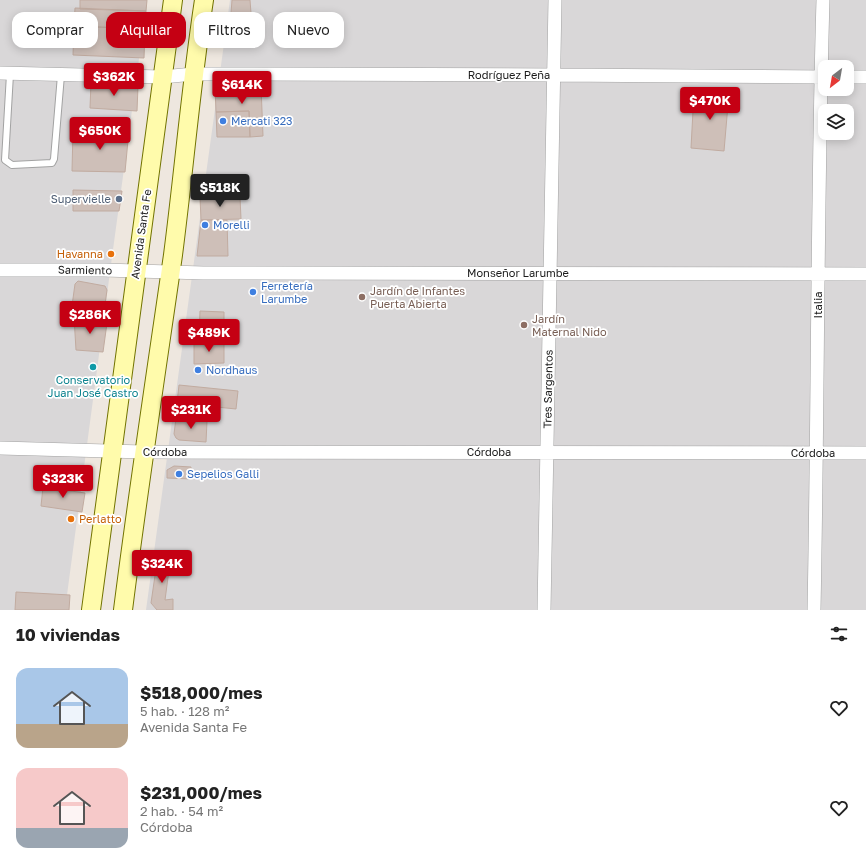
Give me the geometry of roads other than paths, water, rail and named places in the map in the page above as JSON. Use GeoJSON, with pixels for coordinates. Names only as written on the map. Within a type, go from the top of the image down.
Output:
{"type":"FeatureCollection","features":[{"type":"Feature","properties":{"kind":"main road","name":"Avenida Santa Fe"},"geometry":{"type":"LineString","coordinates":[[90,610],[173,0]]}},
{"type":"Feature","properties":{"kind":"main road"},"geometry":{"type":"LineString","coordinates":[[123,610],[170,272],[193,74],[204,0]]}},
{"type":"Feature","properties":{"kind":"street","name":"Tres Sargentos"},"geometry":{"type":"LineString","coordinates":[[544,610],[555,74],[555,0]]}},
{"type":"Feature","properties":{"kind":"street","name":"Italia"},"geometry":{"type":"LineString","coordinates":[[823,0],[823,60]]}},
{"type":"Feature","properties":{"kind":"street","name":"Rodríguez Peña"},"geometry":{"type":"LineString","coordinates":[[5,73],[163,77],[193,74],[555,74],[818,77]]}},
{"type":"Feature","properties":{"kind":"street"},"geometry":{"type":"LineString","coordinates":[[854,77],[866,77]]}},
{"type":"Feature","properties":{"kind":"street","name":"Italia"},"geometry":{"type":"LineString","coordinates":[[814,610],[818,453],[818,274],[823,96]]}},
{"type":"Feature","properties":{"kind":"street","name":"Sarmiento"},"geometry":{"type":"LineString","coordinates":[[0,270],[170,272]]}},
{"type":"Feature","properties":{"kind":"street","name":"Monseñor Larumbe"},"geometry":{"type":"LineString","coordinates":[[170,272],[866,274]]}},
{"type":"Feature","properties":{"kind":"street","name":"Córdoba"},"geometry":{"type":"LineString","coordinates":[[0,448],[144,452],[866,453]]}},
{"type":"Feature","properties":{"kind":"lane"},"geometry":{"type":"LineString","coordinates":[[5,73],[5,160],[12,165],[52,163],[54,159],[61,75]]}},
{"type":"Feature","properties":{"kind":"place","name":"Mercati 323"},"geometry":{"type":"Point","coordinates":[223,121]}},
{"type":"Feature","properties":{"kind":"place","name":"Supervielle"},"geometry":{"type":"Point","coordinates":[119,199]}},
{"type":"Feature","properties":{"kind":"place","name":"Morelli"},"geometry":{"type":"Point","coordinates":[205,225]}},
{"type":"Feature","properties":{"kind":"place","name":"Havanna"},"geometry":{"type":"Point","coordinates":[111,254]}},
{"type":"Feature","properties":{"kind":"place","name":"Ferretería Larumbe"},"geometry":{"type":"Point","coordinates":[253,292]}},
{"type":"Feature","properties":{"kind":"place","name":"Jardín de Infantes Puerta Abierta"},"geometry":{"type":"Point","coordinates":[362,297]}},
{"type":"Feature","properties":{"kind":"place","name":"Jardín Maternal Nido"},"geometry":{"type":"Point","coordinates":[524,325]}},
{"type":"Feature","properties":{"kind":"place","name":"Conservatorio Juan José Castro"},"geometry":{"type":"Point","coordinates":[93,367]}},
{"type":"Feature","properties":{"kind":"place","name":"Nordhaus"},"geometry":{"type":"Point","coordinates":[198,370]}},
{"type":"Feature","properties":{"kind":"place","name":"Sepelios Galli"},"geometry":{"type":"Point","coordinates":[179,474]}},
{"type":"Feature","properties":{"kind":"place","name":"Perlatto"},"geometry":{"type":"Point","coordinates":[71,519]}}]}
